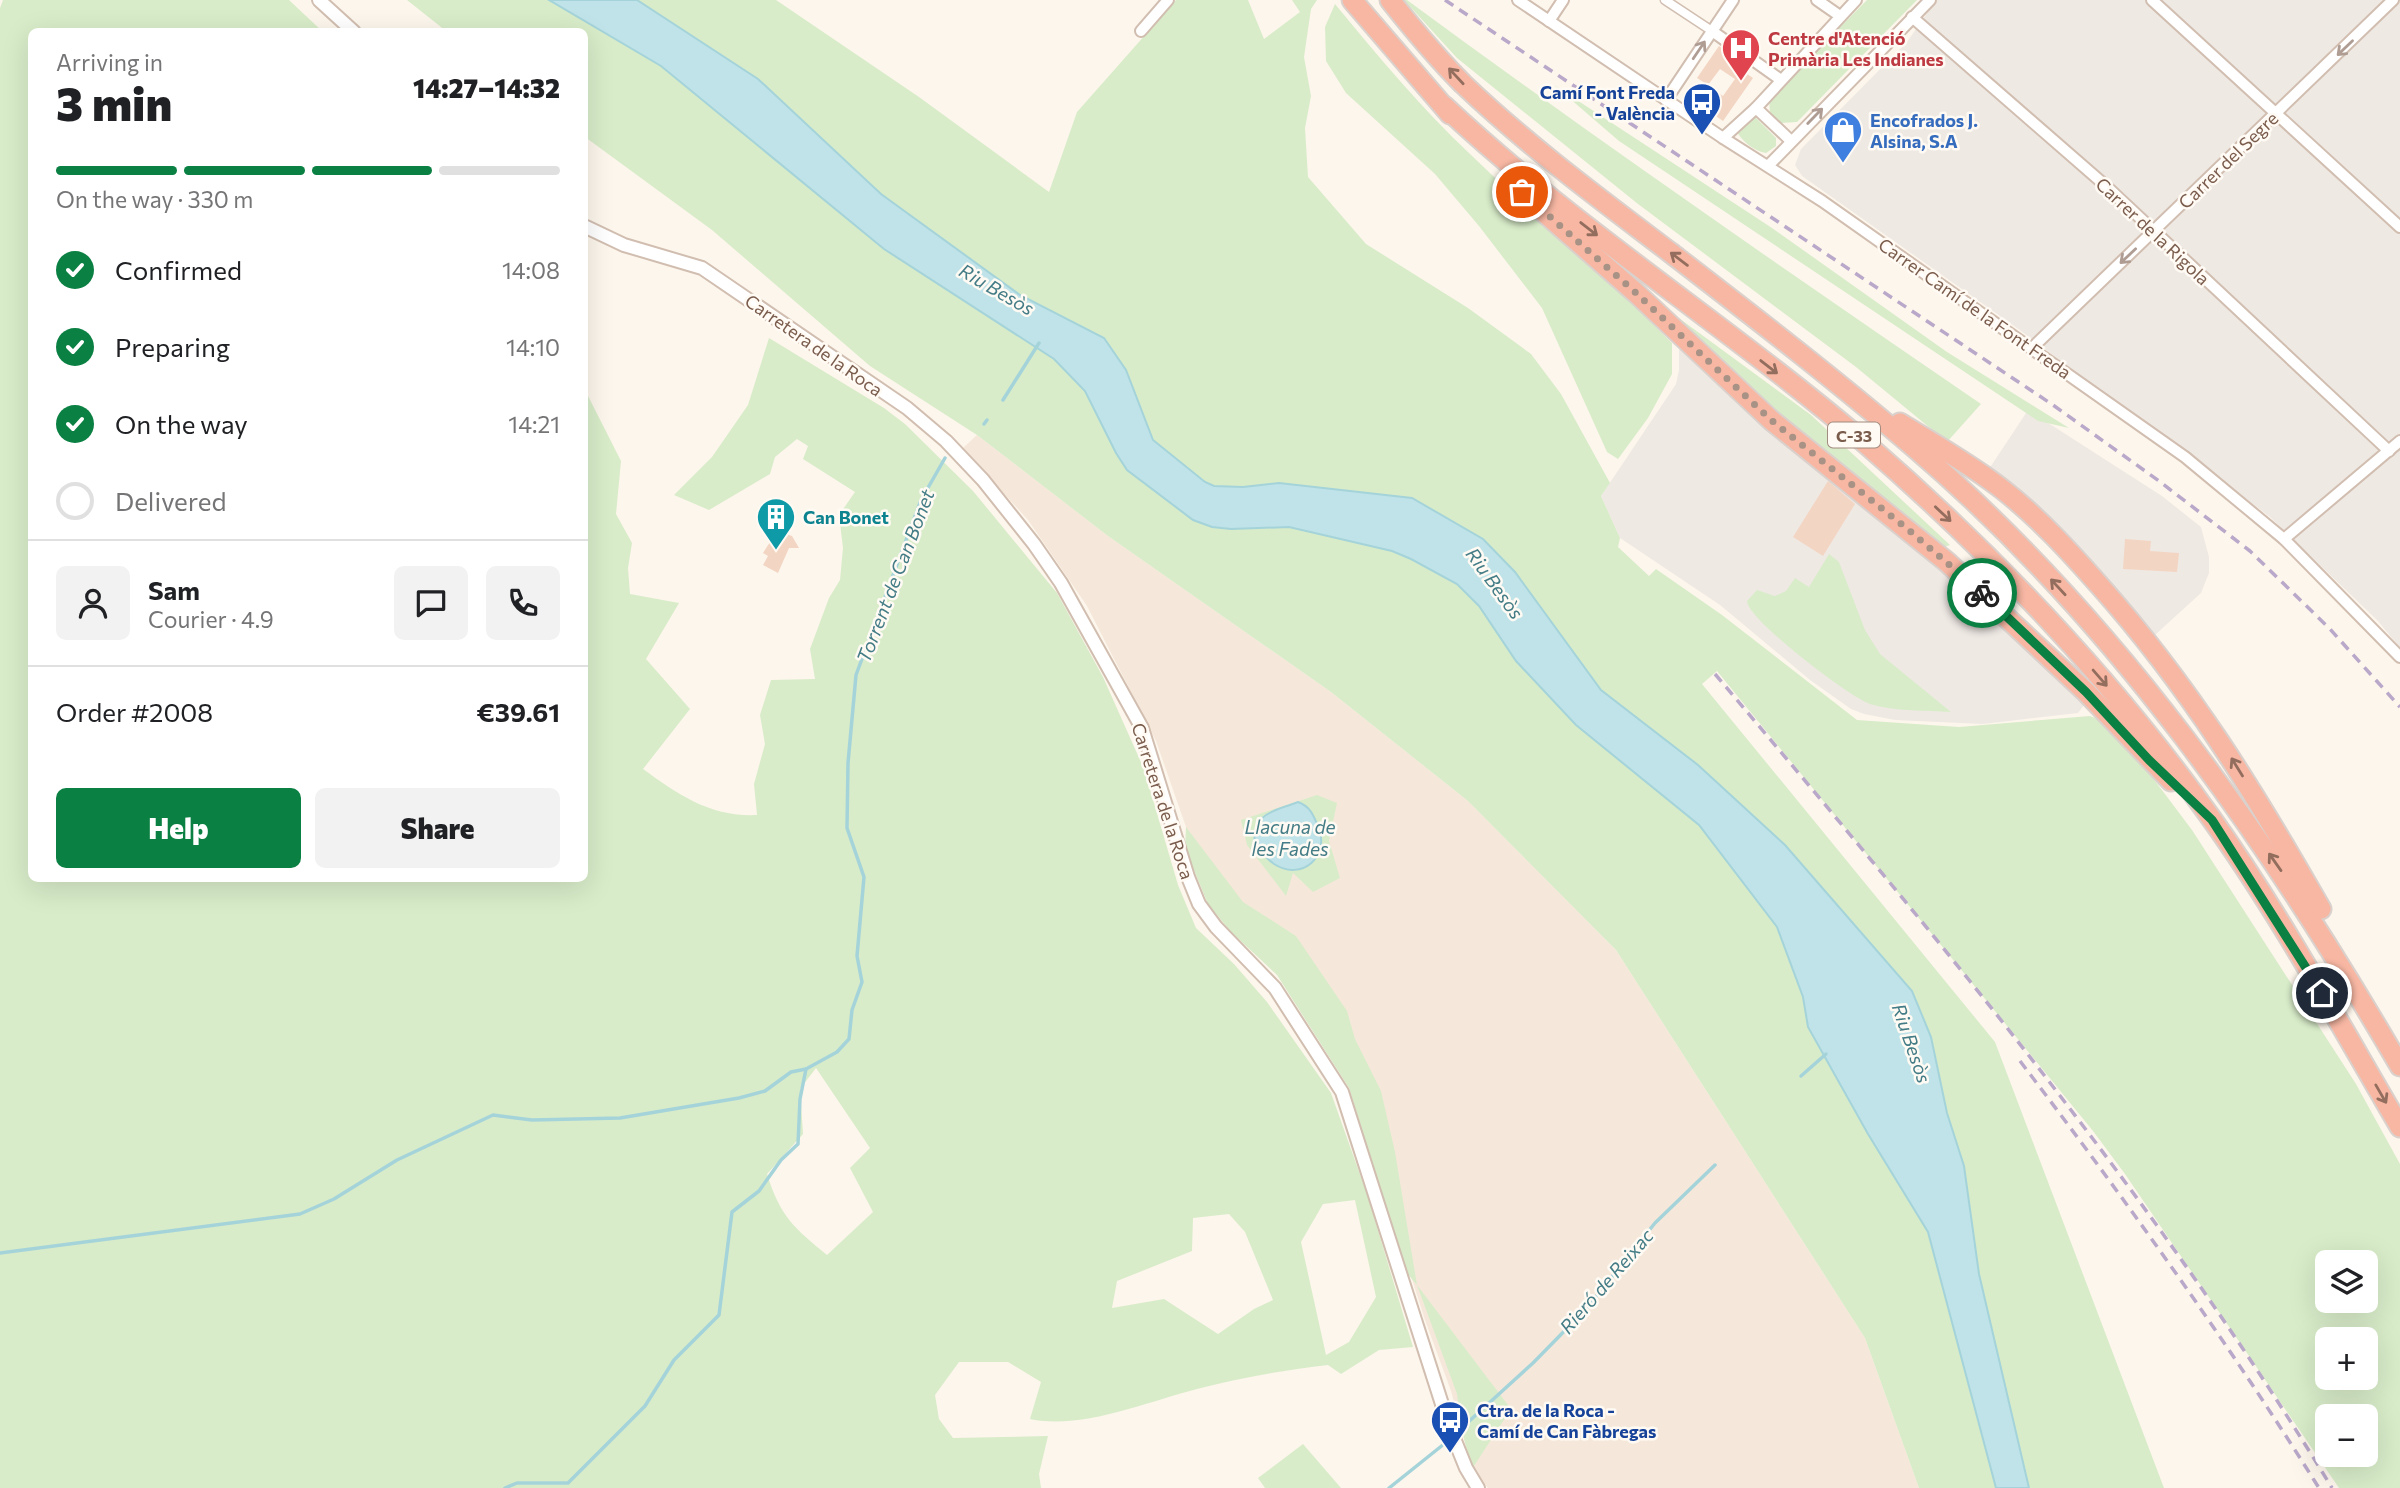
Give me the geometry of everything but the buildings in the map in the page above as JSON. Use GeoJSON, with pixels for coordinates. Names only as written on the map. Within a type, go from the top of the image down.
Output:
{"type":"FeatureCollection","features":[{"type":"Feature","properties":{"kind":"highway","name":"C-33"},"geometry":{"type":"LineString","coordinates":[[1352,0],[1375,30],[1444,106],[1493,151],[1862,442],[2002,570],[2059,631],[2123,705],[2212,820],[2276,917],[2400,1127]]}},
{"type":"Feature","properties":{"kind":"highway","name":"C-33"},"geometry":{"type":"LineString","coordinates":[[1390,0],[1469,90],[1569,176],[1847,391],[1957,485],[2018,544],[2139,679],[2225,790],[2307,910],[2400,1066]]}},
{"type":"Feature","properties":{"kind":"highway"},"geometry":{"type":"LineString","coordinates":[[1444,106],[1493,167],[1635,292],[1771,420],[1947,562],[2078,683],[2149,760],[2212,820]]}},
{"type":"Feature","properties":{"kind":"highway"},"geometry":{"type":"LineString","coordinates":[[1847,391],[1934,443],[2002,489],[2048,531],[2120,609],[2190,696],[2264,810],[2321,909],[2349,978]]}},
{"type":"Feature","properties":{"kind":"street"},"geometry":{"type":"LineString","coordinates":[[319,0],[350,28]]}},
{"type":"Feature","properties":{"kind":"street"},"geometry":{"type":"LineString","coordinates":[[1141,31],[1168,0]]}},
{"type":"Feature","properties":{"kind":"street","name":"Carrer Camí de la Font Freda"},"geometry":{"type":"LineString","coordinates":[[1518,0],[1768,166],[2193,463],[2284,539],[2400,657]]}},
{"type":"Feature","properties":{"kind":"street"},"geometry":{"type":"LineString","coordinates":[[1549,21],[1563,0]]}},
{"type":"Feature","properties":{"kind":"street"},"geometry":{"type":"LineString","coordinates":[[1665,0],[1781,80]]}},
{"type":"Feature","properties":{"kind":"street"},"geometry":{"type":"LineString","coordinates":[[1665,100],[1732,0]]}},
{"type":"Feature","properties":{"kind":"street"},"geometry":{"type":"LineString","coordinates":[[1817,0],[1840,16]]}},
{"type":"Feature","properties":{"kind":"street"},"geometry":{"type":"LineString","coordinates":[[1723,138],[1756,108],[1856,0]]}},
{"type":"Feature","properties":{"kind":"street"},"geometry":{"type":"LineString","coordinates":[[1768,166],[1930,0]]}},
{"type":"Feature","properties":{"kind":"street"},"geometry":{"type":"LineString","coordinates":[[2152,0],[2400,227]]}},
{"type":"Feature","properties":{"kind":"street","name":"Carrer del Segre"},"geometry":{"type":"LineString","coordinates":[[2032,348],[2393,0]]}},
{"type":"Feature","properties":{"kind":"street","name":"Carrer de la Rigola"},"geometry":{"type":"LineString","coordinates":[[1912,18],[2106,186],[2389,450]]}},
{"type":"Feature","properties":{"kind":"street"},"geometry":{"type":"LineString","coordinates":[[1756,108],[1791,141]]}},
{"type":"Feature","properties":{"kind":"street","name":"Carretera de la Roca"},"geometry":{"type":"LineString","coordinates":[[588,228],[624,245],[702,268],[907,408],[946,441],[983,480],[1034,544],[1061,583],[1142,728],[1188,877],[1199,904],[1216,927],[1269,981],[1342,1092],[1449,1426],[1466,1468],[1478,1488]]}},
{"type":"Feature","properties":{"kind":"street"},"geometry":{"type":"LineString","coordinates":[[2284,539],[2400,441]]}},
{"type":"Feature","properties":{"kind":"shaded area"},"geometry":{"type":"Polygon","coordinates":[[[1936,0],[2400,0],[2400,648],[2378,621],[2270,517],[2017,328],[1802,176],[1795,165],[1801,149],[1907,42],[1936,0]]]}},
{"type":"Feature","properties":{"kind":"shaded area"},"geometry":{"type":"Polygon","coordinates":[[[1690,337],[2094,692],[2078,713],[1983,724],[1895,720],[1864,714],[1851,709],[1810,680],[1720,605],[1620,538],[1601,496],[1676,384],[1679,350],[1690,337]]]}},
{"type":"Feature","properties":{"kind":"shaded area"},"geometry":{"type":"Polygon","coordinates":[[[2028,410],[2162,496],[2201,527],[2209,557],[2209,573],[2201,593],[2155,635],[2146,647],[2073,564],[1981,481],[2028,410]]]}},
{"type":"Feature","properties":{"kind":"shaded area"},"geometry":{"type":"Polygon","coordinates":[[[977,435],[1108,536],[1331,692],[1468,801],[1616,950],[1865,1338],[1919,1488],[1488,1488],[1472,1469],[1451,1391],[1425,1320],[1352,1089],[1277,972],[1187,849],[1186,827],[1156,741],[1087,606],[1028,520],[963,448],[977,435]]]}},
{"type":"Feature","properties":{"kind":"green space"},"geometry":{"type":"Polygon","coordinates":[[[3,0],[289,0],[319,28],[28,28],[28,882],[588,882],[588,396],[621,461],[616,514],[632,543],[628,568],[630,594],[679,603],[646,659],[690,709],[643,769],[682,796],[710,808],[740,815],[757,815],[754,784],[765,744],[760,715],[771,680],[815,679],[810,649],[829,598],[840,580],[843,548],[839,515],[855,492],[803,459],[808,446],[797,439],[775,457],[770,474],[709,510],[674,495],[712,457],[748,405],[769,338],[884,408],[905,424],[973,491],[1057,593],[1103,677],[1144,769],[1178,885],[1196,928],[1234,964],[1267,1002],[1331,1093],[1368,1197],[1413,1347],[1379,1350],[1341,1374],[1328,1365],[1295,1369],[1229,1381],[1114,1413],[1071,1421],[1030,1419],[1041,1382],[1008,1362],[959,1362],[935,1395],[939,1419],[953,1438],[1048,1436],[1039,1474],[1041,1488],[0,1488],[0,8],[3,0]],[[816,1068],[800,1089],[803,1134],[767,1174],[783,1211],[806,1237],[827,1255],[873,1212],[850,1168],[870,1148],[816,1068]],[[1355,1200],[1323,1204],[1301,1242],[1326,1355],[1349,1342],[1376,1297],[1355,1200]],[[1229,1214],[1193,1218],[1192,1251],[1117,1281],[1112,1308],[1164,1299],[1218,1334],[1254,1309],[1273,1300],[1245,1232],[1229,1214]]]}},
{"type":"Feature","properties":{"kind":"green space"},"geometry":{"type":"Polygon","coordinates":[[[407,0],[549,0],[561,6],[661,66],[884,249],[1054,359],[1085,391],[1127,470],[1212,527],[1231,529],[1280,526],[1310,531],[1392,551],[1457,584],[1479,606],[1516,661],[1699,825],[1777,927],[1803,997],[1808,1027],[1868,1134],[1928,1232],[1996,1488],[1919,1488],[1865,1338],[1616,950],[1468,801],[1331,692],[1108,536],[977,435],[870,366],[712,230],[588,139],[588,28],[442,28],[407,0]]]}},
{"type":"Feature","properties":{"kind":"green space"},"geometry":{"type":"Polygon","coordinates":[[[637,0],[776,0],[919,97],[1049,192],[1077,112],[1176,0],[1248,0],[1264,39],[1300,12],[1292,0],[1317,0],[1311,9],[1304,57],[1311,96],[1305,128],[1308,177],[1366,244],[1468,308],[1531,354],[1561,394],[1610,483],[1601,496],[1620,538],[1618,547],[1649,576],[1656,569],[1722,615],[1857,720],[1959,727],[2090,716],[2113,725],[2192,830],[2356,1084],[2400,1164],[2400,1488],[2339,1488],[2325,1467],[2378,1467],[2378,1404],[2315,1404],[2315,1453],[2093,1131],[1717,671],[1702,684],[1995,1042],[2164,1488],[2029,1488],[1979,1274],[1964,1166],[1947,1113],[1931,1037],[1912,991],[1785,845],[1698,765],[1601,690],[1515,572],[1483,539],[1412,498],[1279,483],[1243,487],[1214,486],[1205,482],[1153,440],[1126,370],[1104,338],[1020,295],[881,194],[758,79],[637,0]]]}},
{"type":"Feature","properties":{"kind":"green space"},"geometry":{"type":"Polygon","coordinates":[[[1404,0],[1692,205],[1981,404],[1947,442],[1856,367],[1638,204],[1457,58],[1404,0]]]}},
{"type":"Feature","properties":{"kind":"green space"},"geometry":{"type":"Polygon","coordinates":[[[1867,0],[1917,0],[1797,122],[1780,123],[1770,113],[1769,99],[1867,0]]]}},
{"type":"Feature","properties":{"kind":"green space"},"geometry":{"type":"Polygon","coordinates":[[[1335,4],[1434,118],[1672,343],[1672,374],[1648,418],[1618,459],[1607,452],[1542,308],[1435,174],[1346,93],[1326,61],[1325,27],[1335,4]]]}},
{"type":"Feature","properties":{"kind":"green space"},"geometry":{"type":"Polygon","coordinates":[[[1554,85],[1772,228],[1947,352],[2069,428],[2038,421],[1619,141],[1554,85]]]}},
{"type":"Feature","properties":{"kind":"green space"},"geometry":{"type":"Polygon","coordinates":[[[1755,117],[1776,138],[1776,146],[1766,153],[1749,146],[1737,132],[1755,117]]]}},
{"type":"Feature","properties":{"kind":"green space"},"geometry":{"type":"Polygon","coordinates":[[[1672,313],[1811,415],[1950,545],[1942,548],[1805,439],[1672,313]]]}},
{"type":"Feature","properties":{"kind":"green space"},"geometry":{"type":"Polygon","coordinates":[[[1829,554],[1839,562],[1865,630],[1880,654],[1951,712],[1870,704],[1801,657],[1751,610],[1747,601],[1757,590],[1775,596],[1786,591],[1795,578],[1809,587],[1829,554]]]}},
{"type":"Feature","properties":{"kind":"green space"},"geometry":{"type":"Polygon","coordinates":[[[1317,795],[1337,803],[1329,841],[1340,878],[1313,892],[1293,873],[1286,896],[1247,845],[1241,820],[1317,795]]]}},
{"type":"Feature","properties":{"kind":"green space"},"geometry":{"type":"Polygon","coordinates":[[[1186,827],[1243,902],[1296,936],[1347,1011],[1355,1039],[1381,1091],[1395,1152],[1417,1285],[1406,1272],[1349,1088],[1277,975],[1230,931],[1208,904],[1185,849],[1186,827]]]}},
{"type":"Feature","properties":{"kind":"green space"},"geometry":{"type":"Polygon","coordinates":[[[1417,1285],[1511,1409],[1472,1469],[1462,1431],[1457,1394],[1417,1285]]]}},
{"type":"Feature","properties":{"kind":"green space"},"geometry":{"type":"Polygon","coordinates":[[[1303,1444],[1341,1488],[1265,1488],[1258,1478],[1303,1444]]]}},
{"type":"Feature","properties":{"kind":"water","name":"Riu Besòs"},"geometry":{"type":"Polygon","coordinates":[[[549,0],[637,0],[758,79],[881,194],[1020,295],[1104,338],[1126,370],[1153,440],[1205,482],[1214,486],[1243,487],[1279,483],[1412,498],[1483,539],[1515,572],[1601,690],[1698,765],[1785,845],[1912,991],[1931,1037],[1947,1113],[1964,1166],[1979,1274],[2029,1488],[1996,1488],[1928,1232],[1868,1134],[1808,1027],[1803,997],[1777,927],[1699,825],[1576,725],[1516,661],[1479,606],[1457,584],[1392,551],[1289,527],[1231,529],[1212,527],[1193,520],[1127,470],[1085,391],[1054,359],[884,249],[661,66],[549,0]]]}},
{"type":"Feature","properties":{"kind":"water","name":"Llacuna de les Fades"},"geometry":{"type":"Polygon","coordinates":[[[1298,802],[1306,806],[1313,815],[1321,837],[1321,847],[1317,856],[1304,868],[1284,869],[1271,862],[1254,845],[1255,834],[1257,825],[1267,814],[1298,802]]]}},
{"type":"Feature","properties":{"kind":"waterway","name":"Torrent de Can Bonet"},"geometry":{"type":"LineString","coordinates":[[1003,400],[1039,343]]}},
{"type":"Feature","properties":{"kind":"waterway","name":"Torrent de Can Bonet"},"geometry":{"type":"LineString","coordinates":[[984,424],[987,420]]}},
{"type":"Feature","properties":{"kind":"waterway","name":"Torrent de Can Bonet"},"geometry":{"type":"LineString","coordinates":[[505,1488],[517,1483],[568,1483],[645,1406],[674,1360],[719,1315],[732,1212],[759,1191],[781,1160],[798,1144],[800,1099],[806,1069],[837,1052],[849,1039],[852,1010],[862,982],[857,956],[864,877],[847,828],[848,763],[856,675],[921,500],[945,458]]}},
{"type":"Feature","properties":{"kind":"waterway","name":"Rieró de Reixac"},"geometry":{"type":"LineString","coordinates":[[1801,1076],[1826,1054]]}},
{"type":"Feature","properties":{"kind":"waterway"},"geometry":{"type":"LineString","coordinates":[[0,1253],[300,1214],[334,1199],[397,1160],[493,1115],[532,1120],[620,1118],[739,1098],[765,1091],[791,1072],[806,1069]]}},
{"type":"Feature","properties":{"kind":"waterway","name":"Rieró de Reixac"},"geometry":{"type":"LineString","coordinates":[[1466,1424],[1533,1363],[1586,1309],[1655,1223],[1715,1165]]}},
{"type":"Feature","properties":{"kind":"waterway","name":"Rieró de Reixac"},"geometry":{"type":"LineString","coordinates":[[1389,1488],[1444,1444]]}},
{"type":"Feature","properties":{"kind":"railway"},"geometry":{"type":"LineString","coordinates":[[1445,0],[2053,405],[2159,481],[2250,551],[2330,629],[2400,707]]}},
{"type":"Feature","properties":{"kind":"railway"},"geometry":{"type":"LineString","coordinates":[[1715,674],[1879,870],[2040,1069],[2192,1275],[2264,1380],[2332,1488]]}},
{"type":"Feature","properties":{"kind":"railway"},"geometry":{"type":"LineString","coordinates":[[2020,1061],[2174,1271],[2319,1488]]}},
{"type":"Feature","properties":{"kind":"way so far"},"geometry":{"type":"LineString","coordinates":[[1522,192],[1635,292],[1771,420],[1910,531],[1982,593]]}},
{"type":"Feature","properties":{"kind":"place","name":"Centre d'Atenció Primària Les Indianes"},"geometry":{"type":"Point","coordinates":[1741,82]}},
{"type":"Feature","properties":{"kind":"place","name":"Camí Font Freda - València"},"geometry":{"type":"Point","coordinates":[1702,136]}},
{"type":"Feature","properties":{"kind":"place","name":"Encofrados J. Alsina, S.A"},"geometry":{"type":"Point","coordinates":[1843,164]}},
{"type":"Feature","properties":{"kind":"place","name":"Can Bonet"},"geometry":{"type":"Point","coordinates":[776,551]}},
{"type":"Feature","properties":{"kind":"place","name":"Ctra. de la Roca - Camí de Can Fàbregas"},"geometry":{"type":"Point","coordinates":[1450,1454]}},
{"type":"Feature","properties":{"kind":"route"},"geometry":{"type":"LineString","coordinates":[[1982,593],[2053,659],[2149,760],[2212,820],[2322,993]]}}]}
